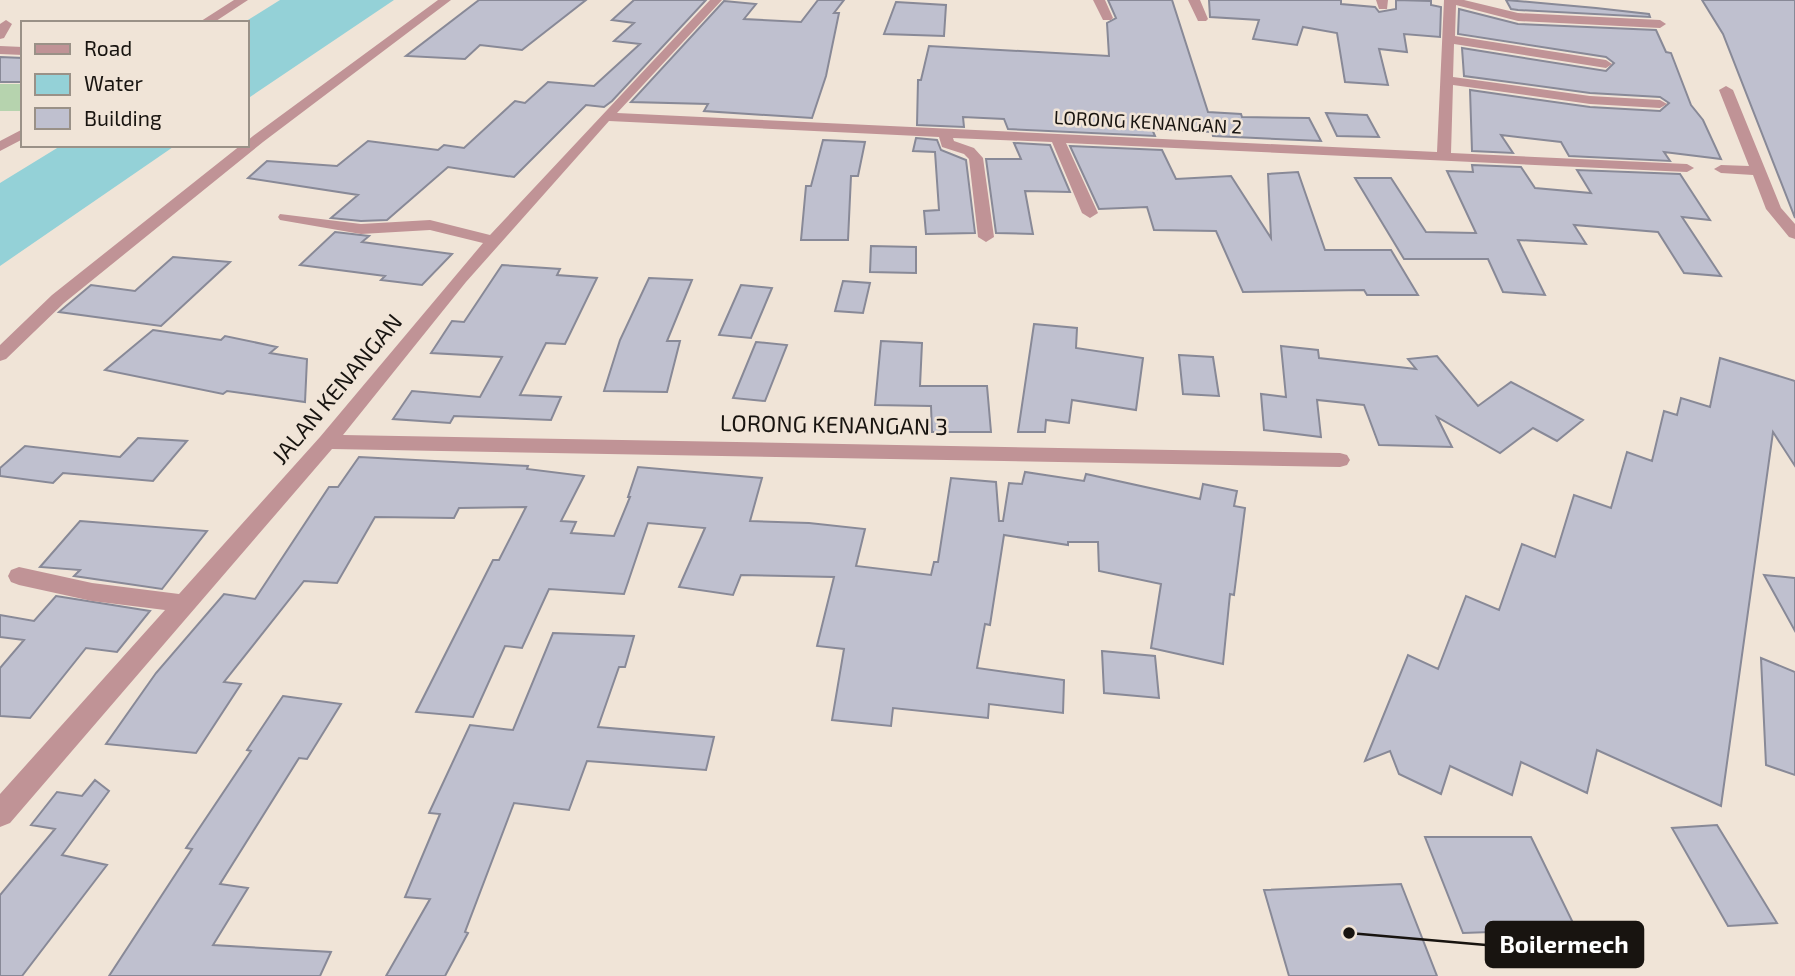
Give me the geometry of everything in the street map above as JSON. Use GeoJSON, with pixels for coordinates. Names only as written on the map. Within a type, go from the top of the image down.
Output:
{"type":"FeatureCollection","features":[{"type":"Feature","properties":{"kind":"street"},"geometry":{"type":"LineString","coordinates":[[207,21],[242,0]]}},
{"type":"Feature","properties":{"kind":"street"},"geometry":{"type":"LineString","coordinates":[[0,355],[58,299],[258,139],[445,0]]}},
{"type":"Feature","properties":{"kind":"street","name":"JALAN KENANGAN"},"geometry":{"type":"LineString","coordinates":[[0,814],[327,442],[492,241],[716,0]]}},
{"type":"Feature","properties":{"kind":"street"},"geometry":{"type":"LineString","coordinates":[[1099,0],[1107,18]]}},
{"type":"Feature","properties":{"kind":"street"},"geometry":{"type":"LineString","coordinates":[[1194,0],[1202,19]]}},
{"type":"Feature","properties":{"kind":"street"},"geometry":{"type":"LineString","coordinates":[[1444,155],[1450,0],[1518,17],[1660,24]]}},
{"type":"Feature","properties":{"kind":"street"},"geometry":{"type":"LineString","coordinates":[[1448,39],[1606,64]]}},
{"type":"Feature","properties":{"kind":"street"},"geometry":{"type":"LineString","coordinates":[[0,50],[21,51]]}},
{"type":"Feature","properties":{"kind":"street"},"geometry":{"type":"LineString","coordinates":[[1447,80],[1590,100],[1660,104]]}},
{"type":"Feature","properties":{"kind":"street"},"geometry":{"type":"LineString","coordinates":[[1726,90],[1774,209],[1795,234]]}},
{"type":"Feature","properties":{"kind":"street","name":"LORONG KENANGAN 2"},"geometry":{"type":"LineString","coordinates":[[606,117],[1687,167]]}},
{"type":"Feature","properties":{"kind":"street"},"geometry":{"type":"LineString","coordinates":[[945,132],[947,144],[970,151],[976,158],[986,237]]}},
{"type":"Feature","properties":{"kind":"street"},"geometry":{"type":"LineString","coordinates":[[0,147],[21,134]]}},
{"type":"Feature","properties":{"kind":"street"},"geometry":{"type":"LineString","coordinates":[[1058,138],[1090,213]]}},
{"type":"Feature","properties":{"kind":"street"},"geometry":{"type":"LineString","coordinates":[[1721,169],[1757,171]]}},
{"type":"Feature","properties":{"kind":"street"},"geometry":{"type":"LineString","coordinates":[[286,217],[361,229],[430,225],[492,241]]}},
{"type":"Feature","properties":{"kind":"street","name":"LORONG KENANGAN 3"},"geometry":{"type":"LineString","coordinates":[[327,442],[1340,460]]}},
{"type":"Feature","properties":{"kind":"street"},"geometry":{"type":"LineString","coordinates":[[19,576],[92,592],[185,604]]}},
{"type":"Feature","properties":{"kind":"green space"},"geometry":{"type":"Polygon","coordinates":[[[0,84],[21,84],[21,111],[0,111],[0,84]]]}},
{"type":"Feature","properties":{"kind":"water"},"geometry":{"type":"Polygon","coordinates":[[[280,0],[394,0],[248,98],[246,21],[280,0]]]}},
{"type":"Feature","properties":{"kind":"water"},"geometry":{"type":"Polygon","coordinates":[[[59,147],[173,147],[0,266],[0,183],[59,147]]]}},
{"type":"Feature","properties":{"kind":"building"},"geometry":{"type":"Polygon","coordinates":[[[479,0],[586,0],[522,50],[480,45],[465,59],[406,56],[479,0]]]}},
{"type":"Feature","properties":{"kind":"building"},"geometry":{"type":"Polygon","coordinates":[[[634,0],[706,0],[612,101],[604,107],[586,105],[514,177],[448,167],[387,220],[361,221],[331,218],[358,195],[248,178],[267,161],[337,166],[368,141],[438,150],[444,145],[464,148],[515,101],[525,103],[548,82],[594,86],[640,44],[614,41],[634,23],[612,20],[634,0]]]}},
{"type":"Feature","properties":{"kind":"building"},"geometry":{"type":"Polygon","coordinates":[[[818,0],[844,0],[834,13],[839,13],[826,76],[812,118],[704,111],[708,104],[631,102],[724,1],[756,4],[744,19],[801,22],[818,0]]]}},
{"type":"Feature","properties":{"kind":"building"},"geometry":{"type":"Polygon","coordinates":[[[1108,0],[1172,0],[1208,112],[1241,114],[1242,117],[1309,118],[1321,141],[1213,136],[1212,132],[1152,129],[1155,136],[1008,129],[1004,119],[963,117],[964,127],[917,125],[918,80],[921,80],[929,46],[1109,56],[1107,23],[1116,18],[1108,0]]]}},
{"type":"Feature","properties":{"kind":"building"},"geometry":{"type":"Polygon","coordinates":[[[1209,0],[1341,0],[1341,4],[1375,7],[1379,12],[1396,9],[1396,0],[1431,1],[1431,5],[1441,7],[1440,37],[1404,34],[1407,52],[1379,49],[1388,85],[1345,82],[1337,33],[1303,27],[1297,45],[1253,39],[1259,20],[1210,17],[1209,0]]]}},
{"type":"Feature","properties":{"kind":"building"},"geometry":{"type":"Polygon","coordinates":[[[1506,0],[1649,14],[1650,17],[1518,10],[1511,9],[1506,0]]]}},
{"type":"Feature","properties":{"kind":"building"},"geometry":{"type":"Polygon","coordinates":[[[1702,0],[1795,0],[1795,218],[1723,34],[1702,0]]]}},
{"type":"Feature","properties":{"kind":"building"},"geometry":{"type":"Polygon","coordinates":[[[896,2],[946,5],[944,36],[884,34],[896,2]]]}},
{"type":"Feature","properties":{"kind":"building"},"geometry":{"type":"Polygon","coordinates":[[[1459,9],[1518,24],[1656,30],[1666,52],[1671,53],[1691,105],[1703,120],[1721,159],[1664,152],[1670,161],[1569,156],[1561,142],[1501,135],[1513,153],[1472,151],[1470,90],[1590,107],[1660,111],[1669,103],[1660,97],[1590,93],[1464,76],[1462,48],[1606,71],[1614,63],[1606,57],[1458,34],[1459,9]]]}},
{"type":"Feature","properties":{"kind":"building"},"geometry":{"type":"Polygon","coordinates":[[[0,57],[21,58],[21,82],[0,82],[0,57]]]}},
{"type":"Feature","properties":{"kind":"building"},"geometry":{"type":"Polygon","coordinates":[[[1326,113],[1367,115],[1379,137],[1337,136],[1326,113]]]}},
{"type":"Feature","properties":{"kind":"building"},"geometry":{"type":"Polygon","coordinates":[[[916,138],[937,140],[941,150],[966,160],[975,233],[926,234],[924,211],[939,210],[935,152],[913,151],[916,138]]]}},
{"type":"Feature","properties":{"kind":"building"},"geometry":{"type":"Polygon","coordinates":[[[823,140],[865,142],[858,176],[851,176],[848,240],[801,240],[806,186],[811,186],[823,140]]]}},
{"type":"Feature","properties":{"kind":"building"},"geometry":{"type":"Polygon","coordinates":[[[1014,143],[1050,145],[1070,192],[1025,191],[1033,234],[996,233],[986,159],[1021,159],[1014,143]]]}},
{"type":"Feature","properties":{"kind":"building"},"geometry":{"type":"Polygon","coordinates":[[[1070,146],[1162,150],[1176,179],[1231,176],[1271,238],[1268,174],[1298,172],[1325,250],[1391,250],[1418,295],[1367,295],[1364,290],[1243,292],[1216,231],[1154,230],[1147,207],[1099,209],[1070,146]]]}},
{"type":"Feature","properties":{"kind":"building"},"geometry":{"type":"Polygon","coordinates":[[[1472,165],[1521,167],[1535,188],[1591,193],[1577,170],[1680,174],[1710,220],[1682,217],[1721,276],[1684,273],[1658,232],[1574,225],[1586,244],[1518,240],[1545,295],[1503,292],[1488,259],[1404,259],[1355,178],[1391,178],[1426,232],[1476,233],[1447,171],[1473,172],[1472,165]]]}},
{"type":"Feature","properties":{"kind":"building"},"geometry":{"type":"Polygon","coordinates":[[[335,232],[369,236],[362,242],[452,254],[422,285],[381,280],[385,276],[300,265],[335,232]]]}},
{"type":"Feature","properties":{"kind":"building"},"geometry":{"type":"Polygon","coordinates":[[[871,246],[916,247],[916,273],[870,272],[871,246]]]}},
{"type":"Feature","properties":{"kind":"building"},"geometry":{"type":"Polygon","coordinates":[[[173,257],[230,262],[161,326],[59,312],[91,285],[135,291],[173,257]]]}},
{"type":"Feature","properties":{"kind":"building"},"geometry":{"type":"Polygon","coordinates":[[[502,265],[560,269],[557,275],[597,278],[565,344],[546,343],[520,395],[561,397],[551,420],[454,416],[450,423],[393,419],[412,391],[480,397],[502,357],[431,353],[452,321],[464,322],[502,265]]]}},
{"type":"Feature","properties":{"kind":"building"},"geometry":{"type":"Polygon","coordinates":[[[649,278],[692,280],[667,341],[680,341],[667,392],[604,391],[620,340],[649,278]]]}},
{"type":"Feature","properties":{"kind":"building"},"geometry":{"type":"Polygon","coordinates":[[[843,281],[870,283],[863,313],[835,311],[843,281]]]}},
{"type":"Feature","properties":{"kind":"building"},"geometry":{"type":"Polygon","coordinates":[[[741,285],[772,288],[751,338],[719,335],[741,285]]]}},
{"type":"Feature","properties":{"kind":"building"},"geometry":{"type":"Polygon","coordinates":[[[1034,324],[1077,328],[1076,348],[1143,358],[1136,410],[1072,400],[1069,423],[1046,420],[1045,432],[1018,432],[1034,324]]]}},
{"type":"Feature","properties":{"kind":"building"},"geometry":{"type":"Polygon","coordinates":[[[153,330],[221,340],[225,336],[277,347],[270,353],[307,359],[305,402],[227,391],[223,394],[105,370],[153,330]]]}},
{"type":"Feature","properties":{"kind":"building"},"geometry":{"type":"Polygon","coordinates":[[[881,341],[922,343],[920,386],[987,386],[991,432],[932,432],[931,406],[875,405],[881,341]]]}},
{"type":"Feature","properties":{"kind":"building"},"geometry":{"type":"Polygon","coordinates":[[[756,342],[787,345],[765,401],[733,398],[756,342]]]}},
{"type":"Feature","properties":{"kind":"building"},"geometry":{"type":"Polygon","coordinates":[[[1281,346],[1318,350],[1319,358],[1416,369],[1408,359],[1437,356],[1478,406],[1511,382],[1583,420],[1557,441],[1533,428],[1500,453],[1437,417],[1452,447],[1379,445],[1364,405],[1317,400],[1321,437],[1264,430],[1261,394],[1286,397],[1281,346]]]}},
{"type":"Feature","properties":{"kind":"building"},"geometry":{"type":"Polygon","coordinates":[[[1179,355],[1213,357],[1219,396],[1183,394],[1179,355]]]}},
{"type":"Feature","properties":{"kind":"building"},"geometry":{"type":"Polygon","coordinates":[[[1720,358],[1795,381],[1795,466],[1773,432],[1721,806],[1597,750],[1587,793],[1521,762],[1512,795],[1450,766],[1441,794],[1399,774],[1390,751],[1365,761],[1408,655],[1438,669],[1466,596],[1499,610],[1522,544],[1555,557],[1574,495],[1611,508],[1627,452],[1652,461],[1664,411],[1677,415],[1681,398],[1710,407],[1720,358]]]}},
{"type":"Feature","properties":{"kind":"building"},"geometry":{"type":"Polygon","coordinates":[[[138,438],[187,441],[153,481],[63,473],[53,483],[0,476],[0,468],[25,446],[120,457],[138,438]]]}},
{"type":"Feature","properties":{"kind":"building"},"geometry":{"type":"Polygon","coordinates":[[[359,457],[528,466],[527,469],[584,476],[561,521],[576,522],[571,533],[614,536],[630,497],[638,467],[762,478],[750,521],[865,529],[856,566],[931,575],[934,562],[938,562],[951,478],[996,482],[999,521],[1003,521],[1009,483],[1022,484],[1025,472],[1084,481],[1086,474],[1200,499],[1203,484],[1237,491],[1234,506],[1245,508],[1234,595],[1230,594],[1223,664],[1151,648],[1161,584],[1099,571],[1098,542],[1068,542],[1068,545],[1004,535],[990,625],[985,624],[977,668],[1064,680],[1063,713],[989,704],[988,718],[893,708],[891,726],[832,720],[844,649],[817,646],[834,577],[741,575],[733,595],[679,587],[705,528],[648,523],[624,594],[549,589],[522,648],[505,646],[473,717],[416,712],[493,560],[499,560],[526,507],[459,508],[454,518],[375,517],[337,583],[304,581],[224,682],[241,684],[196,753],[106,744],[156,673],[224,594],[255,599],[329,487],[338,487],[359,457]]]}},
{"type":"Feature","properties":{"kind":"building"},"geometry":{"type":"Polygon","coordinates":[[[80,521],[207,531],[162,589],[74,576],[80,570],[40,567],[80,521]]]}},
{"type":"Feature","properties":{"kind":"building"},"geometry":{"type":"Polygon","coordinates":[[[1764,575],[1795,578],[1795,631],[1764,575]]]}},
{"type":"Feature","properties":{"kind":"building"},"geometry":{"type":"Polygon","coordinates":[[[56,596],[150,611],[117,652],[86,648],[30,718],[0,716],[0,668],[24,640],[0,637],[0,615],[34,621],[56,596]]]}},
{"type":"Feature","properties":{"kind":"building"},"geometry":{"type":"Polygon","coordinates":[[[553,633],[634,636],[625,667],[619,667],[598,727],[714,737],[706,770],[587,761],[569,810],[514,803],[465,932],[468,933],[445,976],[386,976],[430,899],[405,897],[440,814],[429,813],[470,725],[513,730],[553,633]]]}},
{"type":"Feature","properties":{"kind":"building"},"geometry":{"type":"Polygon","coordinates":[[[1102,651],[1155,656],[1159,698],[1104,693],[1102,651]]]}},
{"type":"Feature","properties":{"kind":"building"},"geometry":{"type":"Polygon","coordinates":[[[1761,658],[1795,672],[1795,775],[1766,765],[1761,658]]]}},
{"type":"Feature","properties":{"kind":"building"},"geometry":{"type":"Polygon","coordinates":[[[283,696],[341,704],[307,759],[299,758],[220,884],[248,888],[213,945],[331,952],[320,976],[109,976],[192,849],[186,848],[251,751],[247,750],[283,696]]]}},
{"type":"Feature","properties":{"kind":"building"},"geometry":{"type":"Polygon","coordinates":[[[95,780],[109,791],[62,855],[107,865],[22,976],[0,976],[0,895],[55,829],[31,825],[57,792],[82,796],[95,780]]]}},
{"type":"Feature","properties":{"kind":"building"},"geometry":{"type":"Polygon","coordinates":[[[1717,825],[1777,923],[1728,926],[1672,828],[1717,825]]]}},
{"type":"Feature","properties":{"kind":"building"},"geometry":{"type":"Polygon","coordinates":[[[1425,837],[1531,837],[1576,929],[1463,933],[1425,837]]]}},
{"type":"Feature","properties":{"kind":"building"},"geometry":{"type":"Polygon","coordinates":[[[1401,884],[1437,976],[1289,976],[1264,890],[1401,884]]]}},
{"type":"Feature","properties":{"kind":"place","name":"Boilermech"},"geometry":{"type":"Point","coordinates":[1349,933]}}]}
